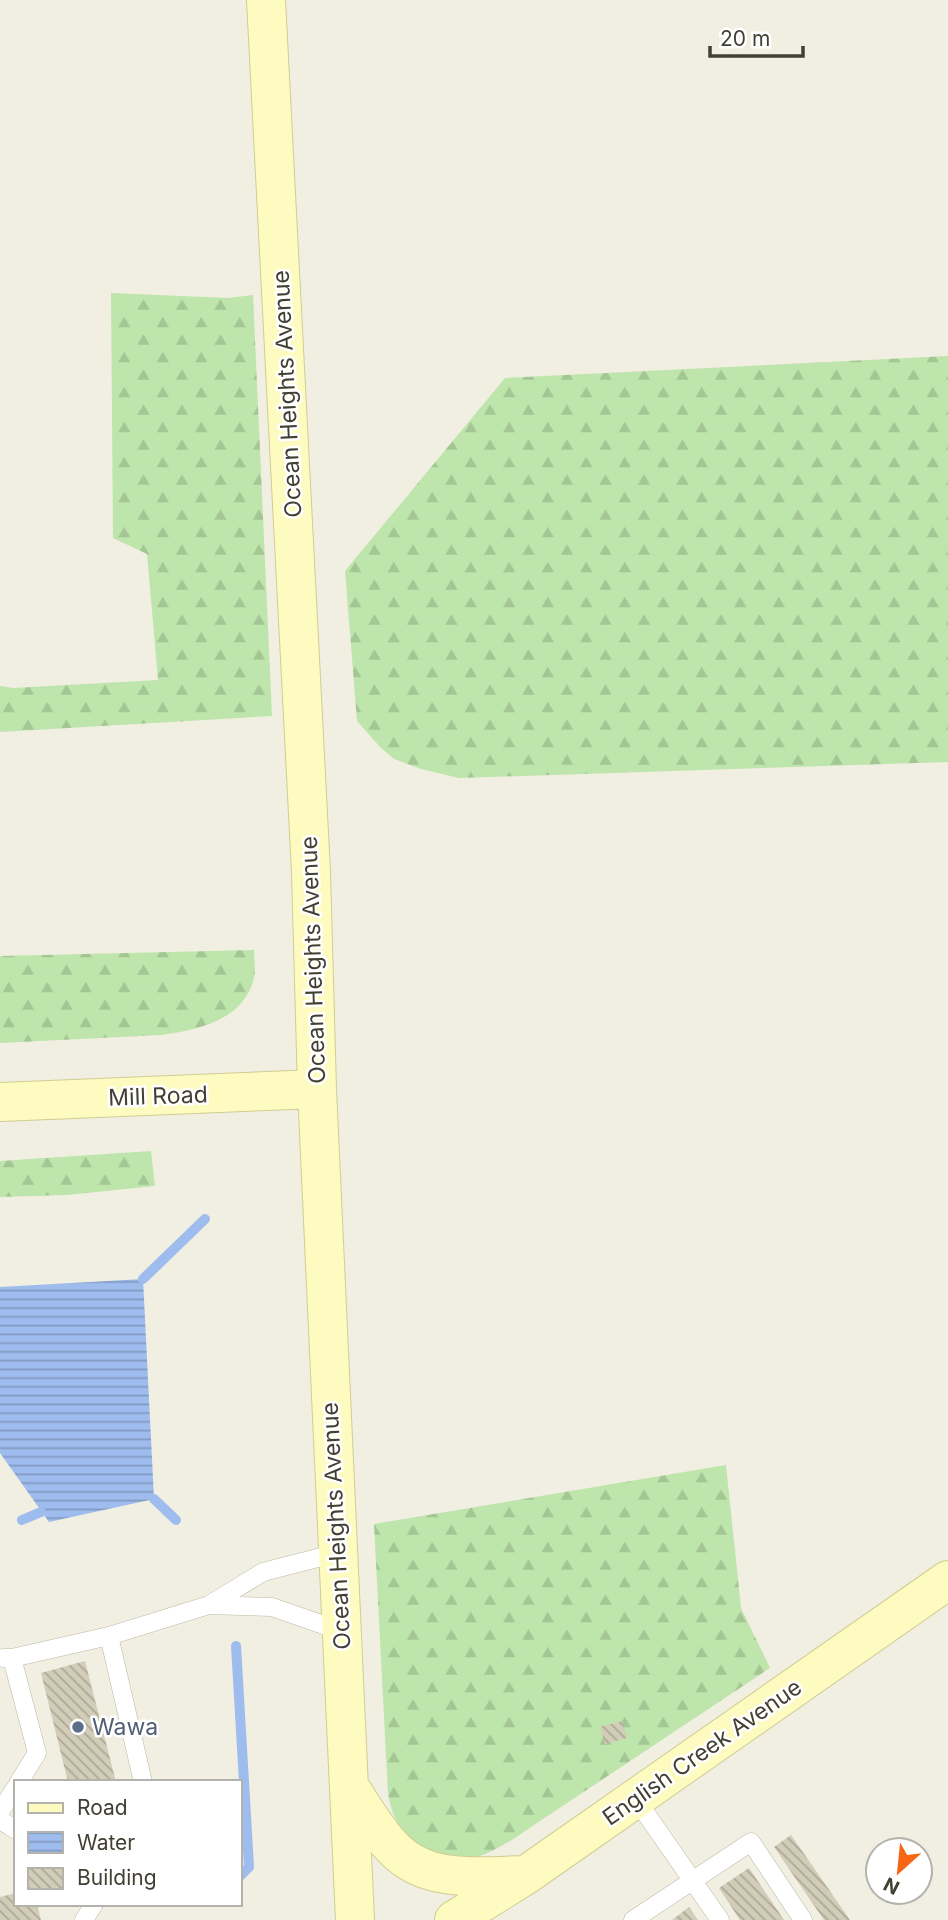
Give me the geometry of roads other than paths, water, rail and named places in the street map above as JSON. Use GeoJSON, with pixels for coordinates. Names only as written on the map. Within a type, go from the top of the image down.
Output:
{"type":"FeatureCollection","features":[{"type":"Feature","properties":{"kind":"main road","name":"Ocean Heights Avenue"},"geometry":{"type":"LineString","coordinates":[[267,0],[311,872],[317,1089],[355,1920]]}},
{"type":"Feature","properties":{"kind":"main road","name":"Mill Road"},"geometry":{"type":"LineString","coordinates":[[0,1102],[317,1089]]}},
{"type":"Feature","properties":{"kind":"main road","name":"English Creek Avenue"},"geometry":{"type":"LineString","coordinates":[[454,1920],[526,1875],[948,1580]]}},
{"type":"Feature","properties":{"kind":"main road"},"geometry":{"type":"LineString","coordinates":[[349,1786],[395,1850],[421,1867],[461,1877],[526,1875]]}},
{"type":"Feature","properties":{"kind":"lane"},"geometry":{"type":"LineString","coordinates":[[20,1780],[37,1753],[6,1658],[109,1636],[209,1605],[263,1572],[337,1553]]}},
{"type":"Feature","properties":{"kind":"lane"},"geometry":{"type":"LineString","coordinates":[[209,1605],[272,1607],[341,1631]]}},
{"type":"Feature","properties":{"kind":"lane"},"geometry":{"type":"LineString","coordinates":[[109,1636],[144,1780]]}},
{"type":"Feature","properties":{"kind":"lane"},"geometry":{"type":"LineString","coordinates":[[0,1812],[14,1790]]}},
{"type":"Feature","properties":{"kind":"lane"},"geometry":{"type":"LineString","coordinates":[[635,1798],[720,1920]]}},
{"type":"Feature","properties":{"kind":"lane"},"geometry":{"type":"LineString","coordinates":[[633,1920],[751,1842],[803,1920]]}},
{"type":"Feature","properties":{"kind":"water"},"geometry":{"type":"Polygon","coordinates":[[[143,1279],[154,1499],[49,1522],[0,1453],[0,1287],[143,1279]]]}},
{"type":"Feature","properties":{"kind":"waterway"},"geometry":{"type":"LineString","coordinates":[[143,1279],[205,1219]]}},
{"type":"Feature","properties":{"kind":"waterway"},"geometry":{"type":"LineString","coordinates":[[154,1499],[176,1520]]}},
{"type":"Feature","properties":{"kind":"waterway"},"geometry":{"type":"LineString","coordinates":[[22,1520],[41,1512]]}},
{"type":"Feature","properties":{"kind":"waterway"},"geometry":{"type":"LineString","coordinates":[[236,1646],[249,1867],[242,1874]]}},
{"type":"Feature","properties":{"kind":"place","name":"Wawa"},"geometry":{"type":"Point","coordinates":[78,1727]}}]}
